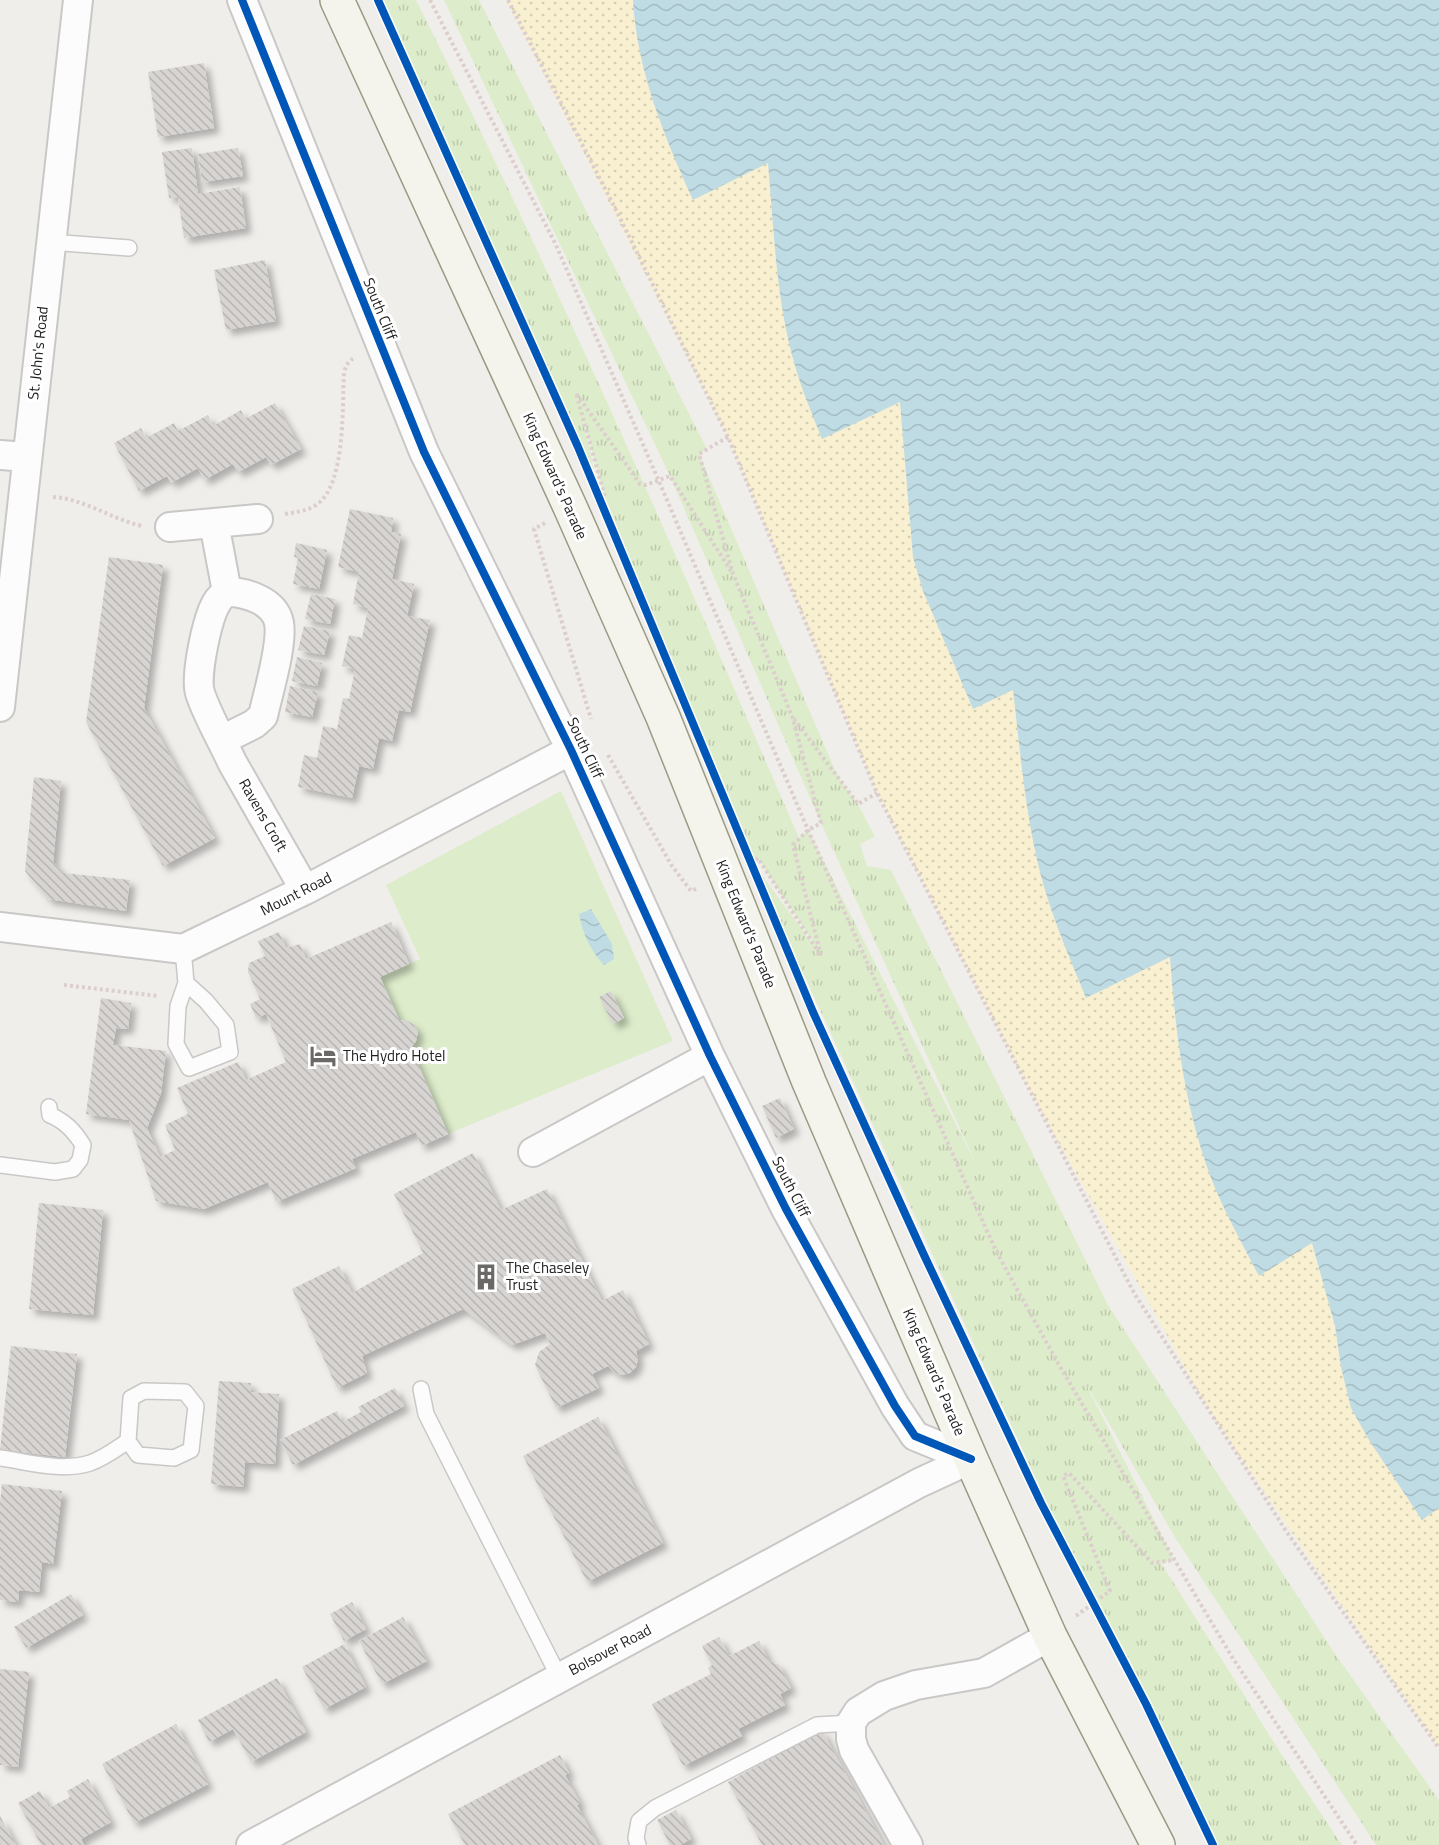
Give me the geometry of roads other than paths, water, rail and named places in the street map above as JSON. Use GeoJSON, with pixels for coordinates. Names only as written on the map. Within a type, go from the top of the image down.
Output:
{"type":"FeatureCollection","features":[{"type":"Feature","properties":{"kind":"main road","name":"King Edward's Parade"},"geometry":{"type":"LineString","coordinates":[[337,0],[586,505],[663,717],[745,870],[809,1082],[1050,1636],[1158,1845]]}},
{"type":"Feature","properties":{"kind":"street","name":"St. John's Road"},"geometry":{"type":"LineString","coordinates":[[0,707],[23,495],[13,456],[50,242],[78,0]]}},
{"type":"Feature","properties":{"kind":"street","name":"South Cliff"},"geometry":{"type":"LineString","coordinates":[[242,0],[424,452],[572,750],[710,1056],[786,1209],[895,1406],[915,1436],[971,1458]]}},
{"type":"Feature","properties":{"kind":"street"},"geometry":{"type":"LineString","coordinates":[[170,527],[258,519]]}},
{"type":"Feature","properties":{"kind":"street"},"geometry":{"type":"LineString","coordinates":[[214,523],[227,592],[239,592],[264,602],[275,613],[279,624],[279,642],[263,716],[254,724],[222,740]]}},
{"type":"Feature","properties":{"kind":"street","name":"Ravens Croft"},"geometry":{"type":"LineString","coordinates":[[227,592],[218,601],[208,620],[198,678],[200,692],[232,762],[305,890]]}},
{"type":"Feature","properties":{"kind":"street","name":"Mount Road"},"geometry":{"type":"LineString","coordinates":[[183,949],[305,890],[572,750]]}},
{"type":"Feature","properties":{"kind":"street"},"geometry":{"type":"LineString","coordinates":[[0,927],[183,949]]}},
{"type":"Feature","properties":{"kind":"street"},"geometry":{"type":"LineString","coordinates":[[532,1152],[710,1056]]}},
{"type":"Feature","properties":{"kind":"street","name":"Bolsover Road"},"geometry":{"type":"LineString","coordinates":[[251,1845],[919,1483],[971,1458]]}},
{"type":"Feature","properties":{"kind":"street"},"geometry":{"type":"LineString","coordinates":[[908,1845],[854,1750],[850,1739],[851,1723],[858,1713],[884,1696],[916,1685],[984,1673],[1050,1636]]}},
{"type":"Feature","properties":{"kind":"lane"},"geometry":{"type":"LineString","coordinates":[[50,242],[129,248]]}},
{"type":"Feature","properties":{"kind":"lane"},"geometry":{"type":"LineString","coordinates":[[183,949],[186,984],[178,1006],[176,1044],[189,1068],[230,1052],[226,1025],[206,1001],[186,984]]}},
{"type":"Feature","properties":{"kind":"lane"},"geometry":{"type":"LineString","coordinates":[[0,1165],[55,1172],[73,1169],[80,1160],[83,1145],[75,1131],[50,1115],[49,1107]]}},
{"type":"Feature","properties":{"kind":"lane"},"geometry":{"type":"LineString","coordinates":[[421,1389],[426,1414],[559,1677]]}},
{"type":"Feature","properties":{"kind":"lane"},"geometry":{"type":"LineString","coordinates":[[144,1391],[185,1392],[196,1407],[191,1450],[174,1458],[138,1455],[128,1441],[131,1398],[144,1391]]}},
{"type":"Feature","properties":{"kind":"lane"},"geometry":{"type":"LineString","coordinates":[[0,1458],[68,1467],[98,1459],[128,1441]]}},
{"type":"Feature","properties":{"kind":"lane"},"geometry":{"type":"LineString","coordinates":[[638,1845],[636,1838],[639,1821],[655,1808],[818,1725],[851,1723]]}},
{"type":"Feature","properties":{"kind":"water"},"geometry":{"type":"Polygon","coordinates":[[[633,0],[1439,0],[1439,1508],[1422,1520],[1369,1440],[1351,1408],[1341,1367],[1335,1326],[1312,1243],[1259,1276],[1217,1193],[1198,1139],[1186,1088],[1174,1009],[1170,957],[1086,998],[1054,918],[1038,866],[1025,791],[1013,690],[973,709],[923,591],[913,557],[900,402],[822,439],[799,378],[784,319],[768,163],[693,200],[662,127],[646,78],[633,0]]]}},
{"type":"Feature","properties":{"kind":"water"},"geometry":{"type":"Polygon","coordinates":[[[591,909],[612,944],[614,959],[604,965],[591,948],[579,914],[591,909]]]}},
{"type":"Feature","properties":{"kind":"place","name":"The Hydro Hotel"},"geometry":{"type":"Point","coordinates":[323,1056]}},
{"type":"Feature","properties":{"kind":"place","name":"The Chaseley Trust"},"geometry":{"type":"Point","coordinates":[486,1277]}}]}
